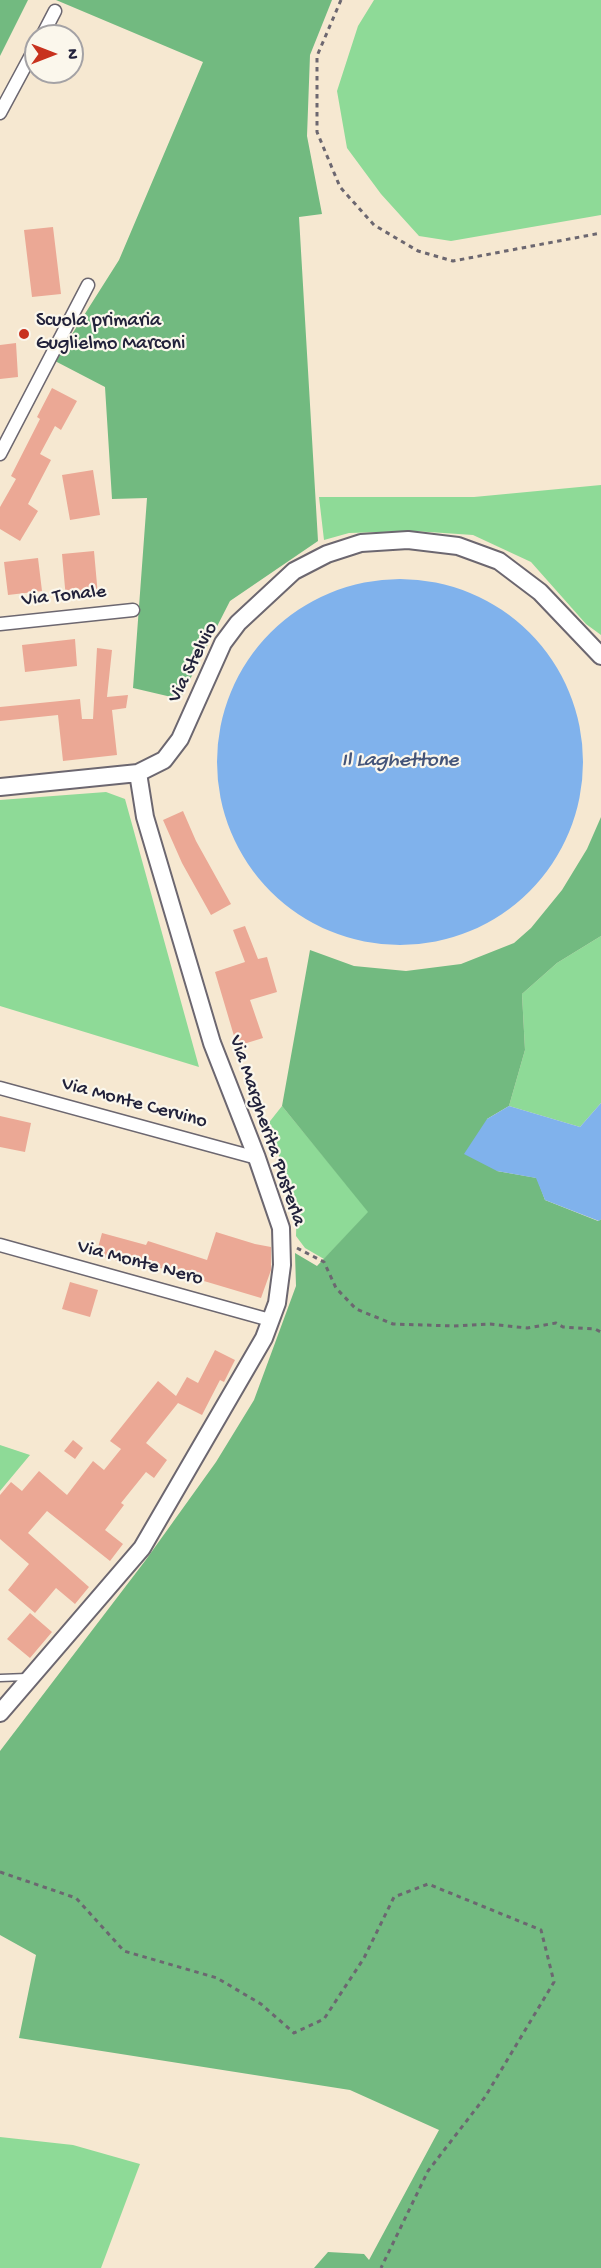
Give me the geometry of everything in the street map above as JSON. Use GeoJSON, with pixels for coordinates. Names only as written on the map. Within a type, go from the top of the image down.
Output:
{"type":"FeatureCollection","features":[{"type":"Feature","properties":{"kind":"street"},"geometry":{"type":"LineString","coordinates":[[48,24],[55,11]]}},
{"type":"Feature","properties":{"kind":"street"},"geometry":{"type":"LineString","coordinates":[[0,113],[24,68]]}},
{"type":"Feature","properties":{"kind":"street"},"geometry":{"type":"LineString","coordinates":[[0,454],[88,285]]}},
{"type":"Feature","properties":{"kind":"street","name":"Via Stelvio"},"geometry":{"type":"LineString","coordinates":[[0,787],[138,773],[164,760],[180,739],[223,643],[238,623],[294,571],[327,554],[361,543],[408,540],[458,546],[499,561],[540,592],[601,656]]}},
{"type":"Feature","properties":{"kind":"street","name":"Via Tonale"},"geometry":{"type":"LineString","coordinates":[[0,624],[133,610]]}},
{"type":"Feature","properties":{"kind":"street","name":"Via Margherita Pusterla"},"geometry":{"type":"LineString","coordinates":[[0,1713],[142,1548],[264,1338],[277,1303],[282,1240],[257,1158],[212,1043],[145,817],[138,773]]}},
{"type":"Feature","properties":{"kind":"street","name":"Via Monte Cervino"},"geometry":{"type":"LineString","coordinates":[[0,1088],[257,1158]]}},
{"type":"Feature","properties":{"kind":"street","name":"Via Monte Nero"},"geometry":{"type":"LineString","coordinates":[[0,1245],[270,1320]]}},
{"type":"Feature","properties":{"kind":"lane"},"geometry":{"type":"LineString","coordinates":[[0,1678],[30,1677]]}},
{"type":"Feature","properties":{"kind":"path"},"geometry":{"type":"LineString","coordinates":[[342,0],[317,56],[317,132],[340,188],[374,225],[418,251],[453,261],[601,233]]}},
{"type":"Feature","properties":{"kind":"path"},"geometry":{"type":"LineString","coordinates":[[282,1240],[324,1262],[336,1288],[356,1309],[393,1324],[454,1326],[490,1324],[527,1328],[556,1323],[577,1330],[595,1329],[601,1332]]}},
{"type":"Feature","properties":{"kind":"path"},"geometry":{"type":"LineString","coordinates":[[0,1872],[76,1898],[124,1951],[217,1978],[261,2004],[294,2033],[324,2019],[364,1958],[394,1897],[429,1884],[541,1930],[554,1982],[485,2097],[429,2171],[381,2268]]}},
{"type":"Feature","properties":{"kind":"green space"},"geometry":{"type":"Polygon","coordinates":[[[0,0],[28,0],[0,56],[0,0]]]}},
{"type":"Feature","properties":{"kind":"green space"},"geometry":{"type":"Polygon","coordinates":[[[56,0],[332,0],[310,55],[307,136],[322,214],[299,217],[318,541],[230,601],[180,699],[133,688],[147,498],[112,499],[105,387],[55,361],[119,260],[203,62],[56,0]]]}},
{"type":"Feature","properties":{"kind":"green space"},"geometry":{"type":"Polygon","coordinates":[[[374,0],[601,0],[601,215],[451,241],[419,236],[381,194],[347,148],[337,91],[358,26],[374,0]]]}},
{"type":"Feature","properties":{"kind":"green space"},"geometry":{"type":"Polygon","coordinates":[[[601,485],[601,635],[586,624],[531,562],[473,535],[414,531],[349,533],[324,540],[319,497],[474,497],[601,485]]]}},
{"type":"Feature","properties":{"kind":"green space"},"geometry":{"type":"Polygon","coordinates":[[[106,792],[125,799],[199,1067],[0,1006],[0,800],[106,792]]]}},
{"type":"Feature","properties":{"kind":"green space"},"geometry":{"type":"Polygon","coordinates":[[[601,817],[601,936],[557,963],[522,994],[525,1050],[509,1106],[487,1119],[497,1171],[537,1178],[545,1200],[598,1221],[601,1219],[601,2268],[314,2268],[328,2252],[364,2254],[369,2260],[439,2130],[350,2090],[19,2038],[36,1955],[0,1935],[0,1751],[145,1561],[216,1462],[254,1400],[296,1286],[295,1253],[317,1266],[368,1212],[282,1106],[310,950],[354,966],[406,971],[461,964],[514,943],[531,928],[562,890],[587,849],[601,817]]]}},
{"type":"Feature","properties":{"kind":"green space"},"geometry":{"type":"Polygon","coordinates":[[[601,936],[601,1103],[580,1127],[509,1106],[525,1050],[522,994],[557,963],[601,936]]]}},
{"type":"Feature","properties":{"kind":"green space"},"geometry":{"type":"Polygon","coordinates":[[[282,1106],[369,1212],[324,1259],[305,1248],[296,1236],[297,1203],[267,1125],[282,1106]]]}},
{"type":"Feature","properties":{"kind":"green space"},"geometry":{"type":"Polygon","coordinates":[[[0,1445],[30,1455],[0,1491],[0,1445]]]}},
{"type":"Feature","properties":{"kind":"green space"},"geometry":{"type":"Polygon","coordinates":[[[0,2137],[73,2145],[140,2164],[101,2268],[0,2268],[0,2137]]]}},
{"type":"Feature","properties":{"kind":"water","name":"Il Laghettone"},"geometry":{"type":"Polygon","coordinates":[[[400,579],[436,582],[470,593],[502,610],[530,632],[552,660],[569,692],[580,726],[583,762],[580,798],[569,832],[552,864],[530,892],[502,914],[470,931],[436,942],[400,945],[364,942],[330,931],[298,914],[270,892],[248,864],[231,832],[220,798],[217,762],[220,726],[231,692],[248,660],[270,632],[298,610],[330,593],[364,582],[400,579]]]}},
{"type":"Feature","properties":{"kind":"water"},"geometry":{"type":"Polygon","coordinates":[[[601,1103],[601,1219],[599,1221],[545,1200],[536,1178],[497,1171],[464,1154],[487,1119],[509,1106],[580,1127],[601,1103]]]}},
{"type":"Feature","properties":{"kind":"building"},"geometry":{"type":"Polygon","coordinates":[[[53,227],[61,294],[32,297],[24,230],[53,227]]]}},
{"type":"Feature","properties":{"kind":"building"},"geometry":{"type":"Polygon","coordinates":[[[16,343],[18,377],[0,379],[0,345],[16,343]]]}},
{"type":"Feature","properties":{"kind":"building"},"geometry":{"type":"Polygon","coordinates":[[[52,388],[77,401],[61,430],[55,426],[40,454],[51,460],[28,504],[38,511],[20,541],[0,529],[0,507],[16,479],[11,476],[40,419],[37,417],[52,388]]]}},
{"type":"Feature","properties":{"kind":"building"},"geometry":{"type":"Polygon","coordinates":[[[93,470],[100,515],[70,520],[62,475],[93,470]]]}},
{"type":"Feature","properties":{"kind":"building"},"geometry":{"type":"Polygon","coordinates":[[[94,551],[98,596],[66,599],[62,554],[94,551]]]}},
{"type":"Feature","properties":{"kind":"building"},"geometry":{"type":"Polygon","coordinates":[[[38,558],[42,591],[8,595],[4,562],[38,558]]]}},
{"type":"Feature","properties":{"kind":"building"},"geometry":{"type":"Polygon","coordinates":[[[75,639],[77,666],[25,672],[22,645],[75,639]]]}},
{"type":"Feature","properties":{"kind":"building"},"geometry":{"type":"Polygon","coordinates":[[[97,648],[112,650],[107,697],[128,695],[126,708],[112,710],[117,755],[63,761],[58,715],[0,721],[0,707],[80,699],[82,719],[93,719],[97,648]]]}},
{"type":"Feature","properties":{"kind":"building"},"geometry":{"type":"Polygon","coordinates":[[[183,811],[196,841],[231,904],[211,915],[182,863],[163,820],[183,811]]]}},
{"type":"Feature","properties":{"kind":"building"},"geometry":{"type":"Polygon","coordinates":[[[245,926],[258,959],[267,957],[277,992],[250,1000],[263,1038],[237,1046],[215,972],[245,962],[233,930],[245,926]]]}},
{"type":"Feature","properties":{"kind":"building"},"geometry":{"type":"Polygon","coordinates":[[[0,1116],[31,1123],[25,1152],[0,1147],[0,1116]]]}},
{"type":"Feature","properties":{"kind":"building"},"geometry":{"type":"Polygon","coordinates":[[[216,1232],[271,1247],[271,1270],[261,1298],[120,1256],[118,1261],[96,1255],[102,1233],[146,1245],[148,1241],[207,1260],[216,1232]]]}},
{"type":"Feature","properties":{"kind":"building"},"geometry":{"type":"Polygon","coordinates":[[[70,1282],[98,1290],[90,1317],[62,1309],[70,1282]]]}},
{"type":"Feature","properties":{"kind":"building"},"geometry":{"type":"Polygon","coordinates":[[[215,1350],[235,1360],[224,1382],[220,1380],[202,1415],[178,1403],[146,1443],[167,1460],[154,1478],[146,1472],[121,1503],[124,1505],[105,1530],[123,1544],[110,1561],[47,1511],[28,1533],[89,1587],[75,1604],[56,1588],[35,1613],[8,1590],[29,1564],[0,1539],[0,1495],[11,1482],[22,1491],[39,1471],[67,1495],[93,1461],[104,1470],[121,1449],[110,1441],[158,1381],[176,1396],[187,1377],[198,1383],[215,1350]]]}},
{"type":"Feature","properties":{"kind":"building"},"geometry":{"type":"Polygon","coordinates":[[[73,1440],[83,1448],[75,1459],[64,1451],[73,1440]]]}},
{"type":"Feature","properties":{"kind":"building"},"geometry":{"type":"Polygon","coordinates":[[[30,1613],[52,1632],[30,1658],[7,1639],[30,1613]]]}},
{"type":"Feature","properties":{"kind":"place","name":"Scuola primaria Guglielmo Marconi"},"geometry":{"type":"Point","coordinates":[24,334]}}]}
